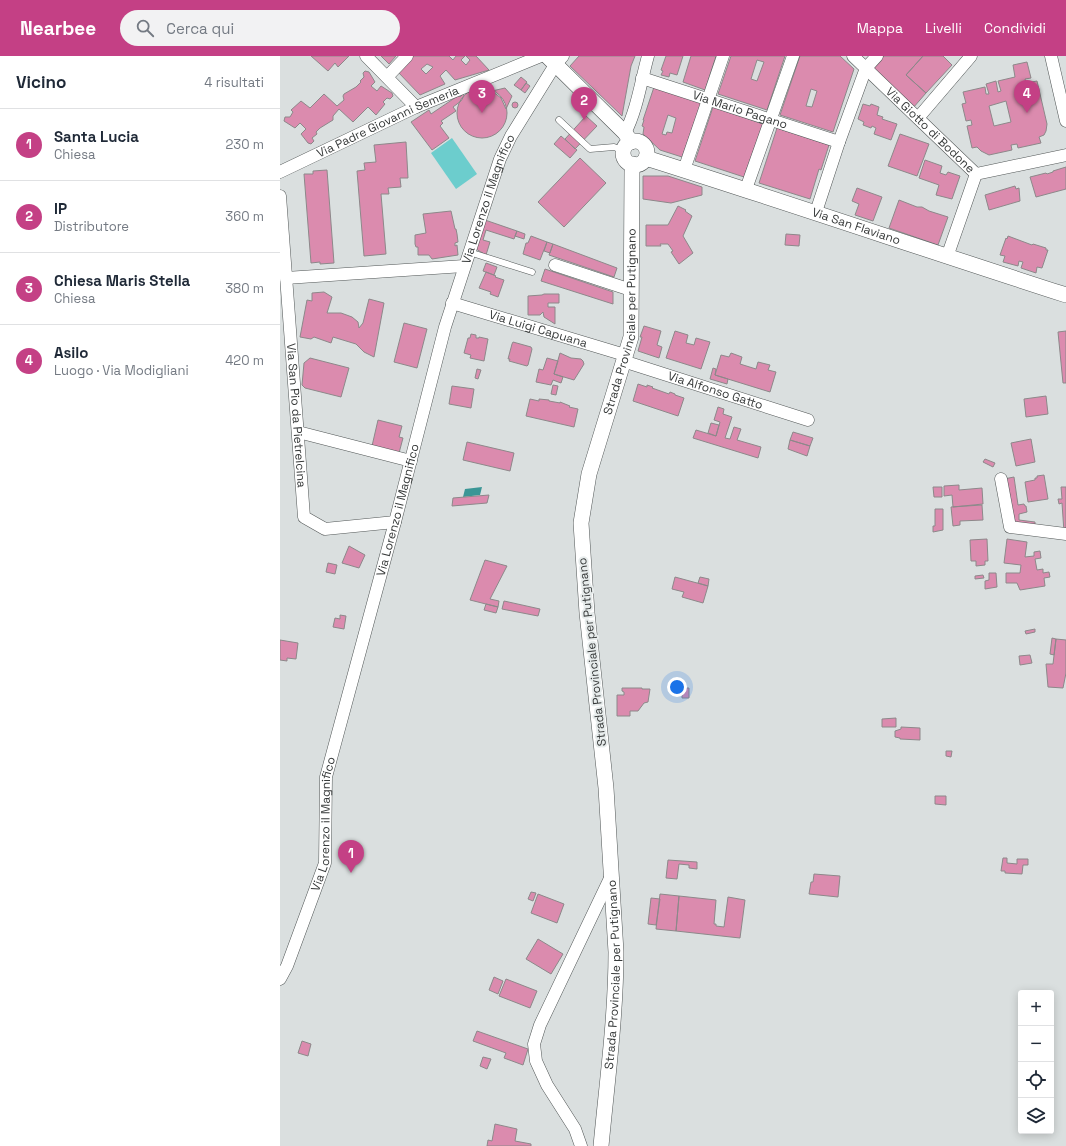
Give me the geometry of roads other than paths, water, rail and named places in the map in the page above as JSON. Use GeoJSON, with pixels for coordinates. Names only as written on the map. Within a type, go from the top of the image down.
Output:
{"type":"FeatureCollection","features":[{"type":"Feature","properties":{"kind":"street"},"geometry":{"type":"LineString","coordinates":[[366,56],[416,107]]}},
{"type":"Feature","properties":{"kind":"street"},"geometry":{"type":"LineString","coordinates":[[387,78],[407,56]]}},
{"type":"Feature","properties":{"kind":"street","name":"Via Padre Giovanni Semeria"},"geometry":{"type":"LineString","coordinates":[[280,172],[416,107],[541,56]]}},
{"type":"Feature","properties":{"kind":"street"},"geometry":{"type":"LineString","coordinates":[[627,142],[637,141],[645,146],[647,152],[639,161],[626,159],[627,142],[648,56]]}},
{"type":"Feature","properties":{"kind":"street"},"geometry":{"type":"LineString","coordinates":[[684,170],[723,56]]}},
{"type":"Feature","properties":{"kind":"street"},"geometry":{"type":"LineString","coordinates":[[746,189],[793,56]]}},
{"type":"Feature","properties":{"kind":"street","name":"Via Giotto di Bodone"},"geometry":{"type":"LineString","coordinates":[[853,56],[976,174],[1066,155]]}},
{"type":"Feature","properties":{"kind":"street"},"geometry":{"type":"LineString","coordinates":[[816,212],[839,142],[866,68],[877,56]]}},
{"type":"Feature","properties":{"kind":"street"},"geometry":{"type":"LineString","coordinates":[[918,118],[971,56]]}},
{"type":"Feature","properties":{"kind":"street"},"geometry":{"type":"LineString","coordinates":[[1051,56],[1066,120]]}},
{"type":"Feature","properties":{"kind":"street"},"geometry":{"type":"LineString","coordinates":[[555,59],[627,142]]}},
{"type":"Feature","properties":{"kind":"street","name":"Via Lorenzo il Magnifico"},"geometry":{"type":"LineString","coordinates":[[280,979],[287,966],[325,863],[326,777],[452,303],[500,159],[555,59]]}},
{"type":"Feature","properties":{"kind":"street","name":"Via Mario Pagano"},"geometry":{"type":"LineString","coordinates":[[642,78],[770,121],[839,142]]}},
{"type":"Feature","properties":{"kind":"street","name":"Via San Flaviano"},"geometry":{"type":"LineString","coordinates":[[639,161],[684,170],[746,189],[947,257],[1066,295]]}},
{"type":"Feature","properties":{"kind":"street","name":"Strada Provinciale per Putignano"},"geometry":{"type":"LineString","coordinates":[[601,1146],[616,974],[612,873],[606,788],[587,613],[581,523],[589,474],[631,337],[632,172],[639,161]]}},
{"type":"Feature","properties":{"kind":"street"},"geometry":{"type":"LineString","coordinates":[[947,257],[976,174]]}},
{"type":"Feature","properties":{"kind":"street","name":"Via San Pio da Pietrelcina"},"geometry":{"type":"LineString","coordinates":[[280,196],[304,517],[325,529],[395,522]]}},
{"type":"Feature","properties":{"kind":"street"},"geometry":{"type":"LineString","coordinates":[[555,265],[631,290]]}},
{"type":"Feature","properties":{"kind":"street"},"geometry":{"type":"LineString","coordinates":[[286,278],[464,266]]}},
{"type":"Feature","properties":{"kind":"street","name":"Via Luigi Capuana"},"geometry":{"type":"LineString","coordinates":[[452,303],[624,358]]}},
{"type":"Feature","properties":{"kind":"street","name":"Via Alfonso Gatto"},"geometry":{"type":"LineString","coordinates":[[624,358],[808,420]]}},
{"type":"Feature","properties":{"kind":"street"},"geometry":{"type":"LineString","coordinates":[[298,432],[411,461]]}},
{"type":"Feature","properties":{"kind":"street"},"geometry":{"type":"LineString","coordinates":[[1001,480],[1010,527],[1066,534]]}},
{"type":"Feature","properties":{"kind":"street"},"geometry":{"type":"LineString","coordinates":[[581,1146],[575,1128],[547,1085],[536,1062],[534,1044],[540,1025],[612,873]]}},
{"type":"Feature","properties":{"kind":"lane"},"geometry":{"type":"LineString","coordinates":[[559,120],[590,149],[614,147],[627,142]]}},
{"type":"Feature","properties":{"kind":"lane"},"geometry":{"type":"LineString","coordinates":[[469,252],[532,272]]}},
{"type":"Feature","properties":{"kind":"place","name":"Chiesa Maris Stella"},"geometry":{"type":"Point","coordinates":[482,113]}},
{"type":"Feature","properties":{"kind":"place","name":"Asilo"},"geometry":{"type":"Point","coordinates":[1027,113]}},
{"type":"Feature","properties":{"kind":"place","name":"IP"},"geometry":{"type":"Point","coordinates":[584,120]}},
{"type":"Feature","properties":{"kind":"place","name":"Santa Lucia"},"geometry":{"type":"Point","coordinates":[351,873]}}]}
